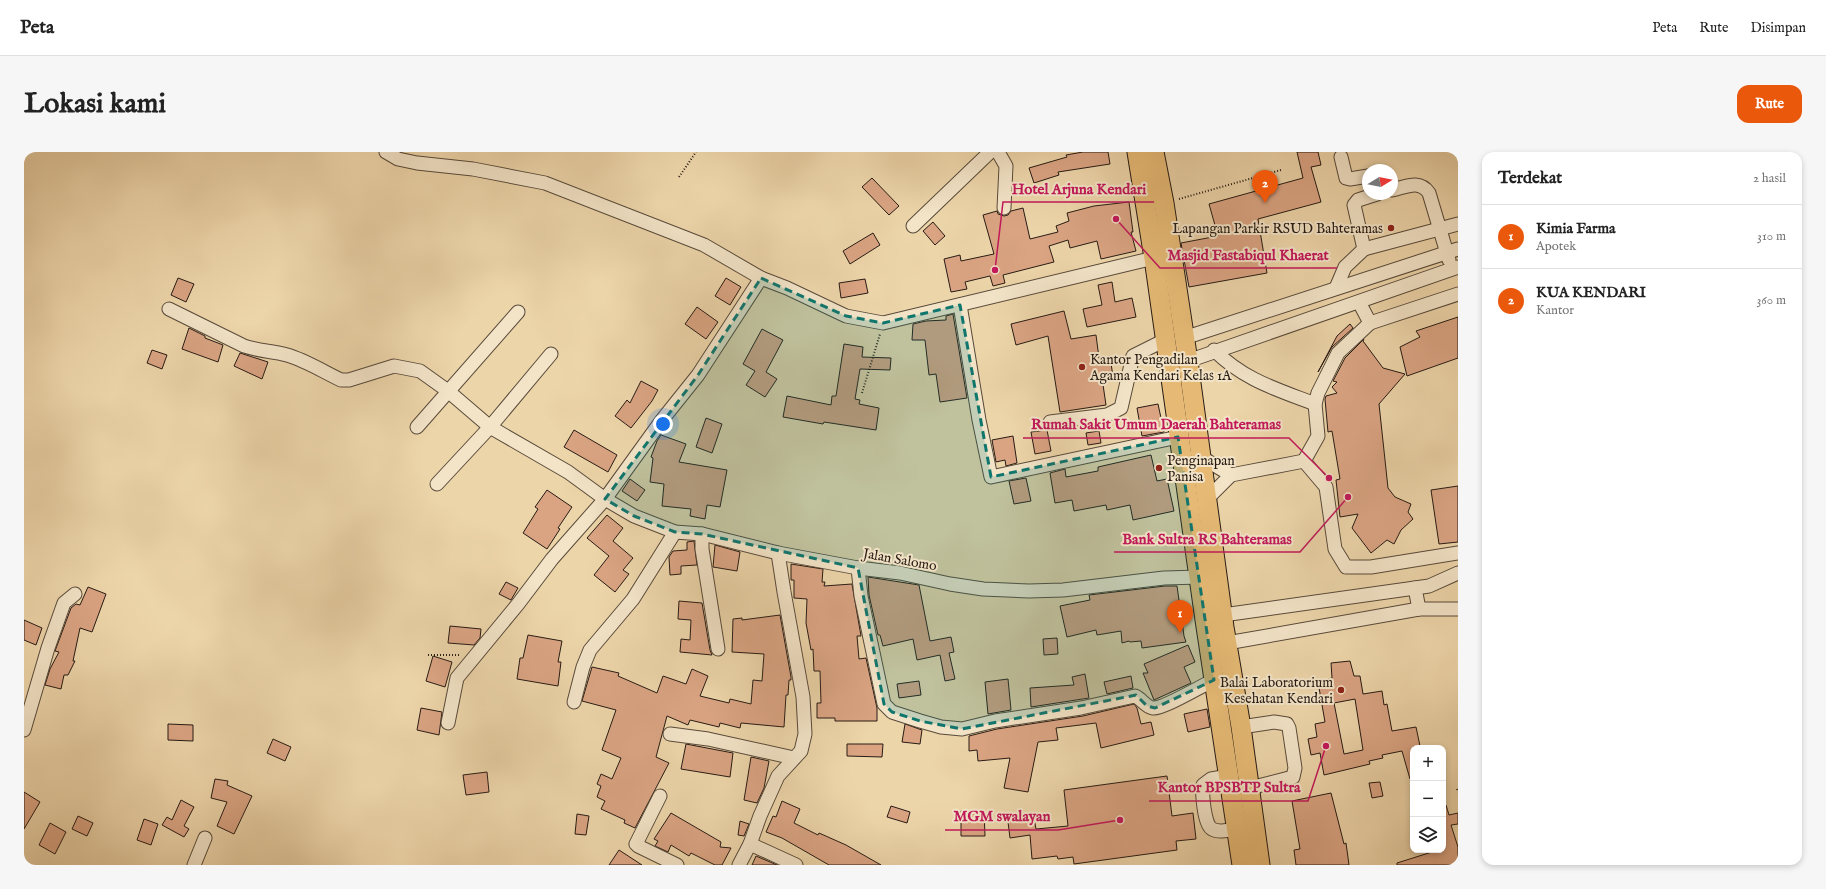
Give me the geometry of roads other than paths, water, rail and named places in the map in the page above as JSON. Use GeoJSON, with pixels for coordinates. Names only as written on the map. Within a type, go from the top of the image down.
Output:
{"type":"FeatureCollection","features":[{"type":"Feature","properties":{"kind":"highway"},"geometry":{"type":"LineString","coordinates":[[1137,152],[1154,258],[1178,437],[1200,577],[1220,629],[1214,680],[1242,865]]}},
{"type":"Feature","properties":{"kind":"highway"},"geometry":{"type":"LineString","coordinates":[[1154,152],[1164,203],[1207,499],[1220,629],[1241,727],[1260,865]]}},
{"type":"Feature","properties":{"kind":"highway"},"geometry":{"type":"LineString","coordinates":[[1166,348],[1186,350]]}},
{"type":"Feature","properties":{"kind":"street"},"geometry":{"type":"LineString","coordinates":[[386,152],[398,159],[417,163],[473,169],[545,183],[704,245],[761,278],[787,288],[846,316],[883,323],[1154,258]]}},
{"type":"Feature","properties":{"kind":"street"},"geometry":{"type":"LineString","coordinates":[[913,226],[990,152]]}},
{"type":"Feature","properties":{"kind":"street"},"geometry":{"type":"LineString","coordinates":[[998,152],[1006,166],[1004,208]]}},
{"type":"Feature","properties":{"kind":"street"},"geometry":{"type":"LineString","coordinates":[[1341,157],[1346,178],[1350,179],[1362,177]]}},
{"type":"Feature","properties":{"kind":"street"},"geometry":{"type":"LineString","coordinates":[[1186,350],[1214,350],[1360,302],[1455,268],[1452,251],[1440,229],[1429,193],[1425,187],[1415,184],[1398,188]]}},
{"type":"Feature","properties":{"kind":"street"},"geometry":{"type":"LineString","coordinates":[[1362,199],[1358,200],[1354,205],[1364,249]]}},
{"type":"Feature","properties":{"kind":"street"},"geometry":{"type":"LineString","coordinates":[[1336,288],[1346,268],[1364,249],[1458,224]]}},
{"type":"Feature","properties":{"kind":"street"},"geometry":{"type":"LineString","coordinates":[[1186,350],[1336,288],[1452,251]]}},
{"type":"Feature","properties":{"kind":"street"},"geometry":{"type":"LineString","coordinates":[[448,723],[457,678],[477,655],[552,559],[605,500],[662,420],[698,375],[761,278]]}},
{"type":"Feature","properties":{"kind":"street"},"geometry":{"type":"LineString","coordinates":[[1207,499],[1231,475],[1304,461],[1318,436],[1315,404],[1338,352],[1370,323],[1458,294]]}},
{"type":"Feature","properties":{"kind":"street"},"geometry":{"type":"LineString","coordinates":[[1360,302],[1370,323]]}},
{"type":"Feature","properties":{"kind":"street"},"geometry":{"type":"LineString","coordinates":[[960,304],[979,420],[991,476],[1178,437]]}},
{"type":"Feature","properties":{"kind":"street","name":"Jalan Salomo"},"geometry":{"type":"LineString","coordinates":[[169,309],[244,346],[254,350],[292,356],[341,380],[349,380],[394,366],[420,370],[448,391],[490,427],[568,472],[605,500],[634,516],[675,532],[702,534],[778,552],[858,568],[900,573],[966,587],[1022,591],[1063,590],[1159,578],[1200,577]]}},
{"type":"Feature","properties":{"kind":"street"},"geometry":{"type":"LineString","coordinates":[[417,427],[518,312]]}},
{"type":"Feature","properties":{"kind":"street"},"geometry":{"type":"LineString","coordinates":[[1050,422],[1107,415],[1121,408],[1133,356],[1166,348]]}},
{"type":"Feature","properties":{"kind":"street"},"geometry":{"type":"LineString","coordinates":[[1214,350],[1227,363],[1251,379],[1315,404]]}},
{"type":"Feature","properties":{"kind":"street"},"geometry":{"type":"LineString","coordinates":[[437,484],[490,427],[551,354]]}},
{"type":"Feature","properties":{"kind":"street"},"geometry":{"type":"LineString","coordinates":[[1201,458],[1231,475]]}},
{"type":"Feature","properties":{"kind":"street"},"geometry":{"type":"LineString","coordinates":[[1304,461],[1326,487],[1335,549],[1346,567],[1371,567],[1458,553]]}},
{"type":"Feature","properties":{"kind":"street"},"geometry":{"type":"LineString","coordinates":[[574,702],[583,667],[590,650],[633,600],[675,532]]}},
{"type":"Feature","properties":{"kind":"street"},"geometry":{"type":"LineString","coordinates":[[702,534],[702,549],[718,649]]}},
{"type":"Feature","properties":{"kind":"street"},"geometry":{"type":"LineString","coordinates":[[739,865],[750,844],[765,804],[778,776],[801,751],[804,742],[805,710],[778,552]]}},
{"type":"Feature","properties":{"kind":"street"},"geometry":{"type":"LineString","coordinates":[[858,568],[861,596],[884,704],[892,712],[920,721],[940,727],[962,729],[995,721],[1080,708],[1135,696],[1147,706],[1155,708],[1214,680]]}},
{"type":"Feature","properties":{"kind":"street"},"geometry":{"type":"LineString","coordinates":[[1220,629],[1430,586],[1458,573]]}},
{"type":"Feature","properties":{"kind":"street"},"geometry":{"type":"LineString","coordinates":[[1415,588],[1419,609]]}},
{"type":"Feature","properties":{"kind":"street"},"geometry":{"type":"LineString","coordinates":[[24,730],[48,648],[64,603],[75,594]]}},
{"type":"Feature","properties":{"kind":"street"},"geometry":{"type":"LineString","coordinates":[[1220,629],[1419,609],[1458,609]]}},
{"type":"Feature","properties":{"kind":"street"},"geometry":{"type":"LineString","coordinates":[[1241,727],[1278,722],[1286,724],[1289,728],[1291,741],[1294,768],[1293,777],[1250,788]]}},
{"type":"Feature","properties":{"kind":"street"},"geometry":{"type":"LineString","coordinates":[[670,734],[708,739],[794,758]]}},
{"type":"Feature","properties":{"kind":"street"},"geometry":{"type":"LineString","coordinates":[[1229,776],[1211,778],[1203,784],[1206,819],[1208,826],[1217,831],[1237,829]]}},
{"type":"Feature","properties":{"kind":"street"},"geometry":{"type":"LineString","coordinates":[[660,796],[636,844],[677,865]]}},
{"type":"Feature","properties":{"kind":"street"},"geometry":{"type":"LineString","coordinates":[[194,865],[205,838]]}},
{"type":"Feature","properties":{"kind":"street"},"geometry":{"type":"LineString","coordinates":[[750,844],[796,865]]}},
{"type":"Feature","properties":{"kind":"place","name":"KUA KENDARI"},"geometry":{"type":"Point","coordinates":[1265,203]}},
{"type":"Feature","properties":{"kind":"place","name":"Masjid Fastabiqul Khaerat"},"geometry":{"type":"Point","coordinates":[1116,219]}},
{"type":"Feature","properties":{"kind":"place","name":"Lapangan Parkir RSUD Bahteramas"},"geometry":{"type":"Point","coordinates":[1391,228]}},
{"type":"Feature","properties":{"kind":"place","name":"Hotel Arjuna Kendari"},"geometry":{"type":"Point","coordinates":[995,270]}},
{"type":"Feature","properties":{"kind":"place","name":"Kantor Pengadilan Agama Kendari Kelas 1A"},"geometry":{"type":"Point","coordinates":[1082,367]}},
{"type":"Feature","properties":{"kind":"place","name":"Penginapan Panisa"},"geometry":{"type":"Point","coordinates":[1159,468]}},
{"type":"Feature","properties":{"kind":"place","name":"Rumah Sakit Umum Daerah Bahteramas"},"geometry":{"type":"Point","coordinates":[1329,478]}},
{"type":"Feature","properties":{"kind":"place","name":"Bank Sultra RS Bahteramas"},"geometry":{"type":"Point","coordinates":[1348,497]}},
{"type":"Feature","properties":{"kind":"place","name":"Kimia Farma"},"geometry":{"type":"Point","coordinates":[1180,633]}},
{"type":"Feature","properties":{"kind":"place","name":"Balai Laboratorium Kesehatan Kendari"},"geometry":{"type":"Point","coordinates":[1341,690]}},
{"type":"Feature","properties":{"kind":"place","name":"Kantor BPSBTP Sultra"},"geometry":{"type":"Point","coordinates":[1326,746]}},
{"type":"Feature","properties":{"kind":"place","name":"MGM swalayan"},"geometry":{"type":"Point","coordinates":[1120,820]}}]}
